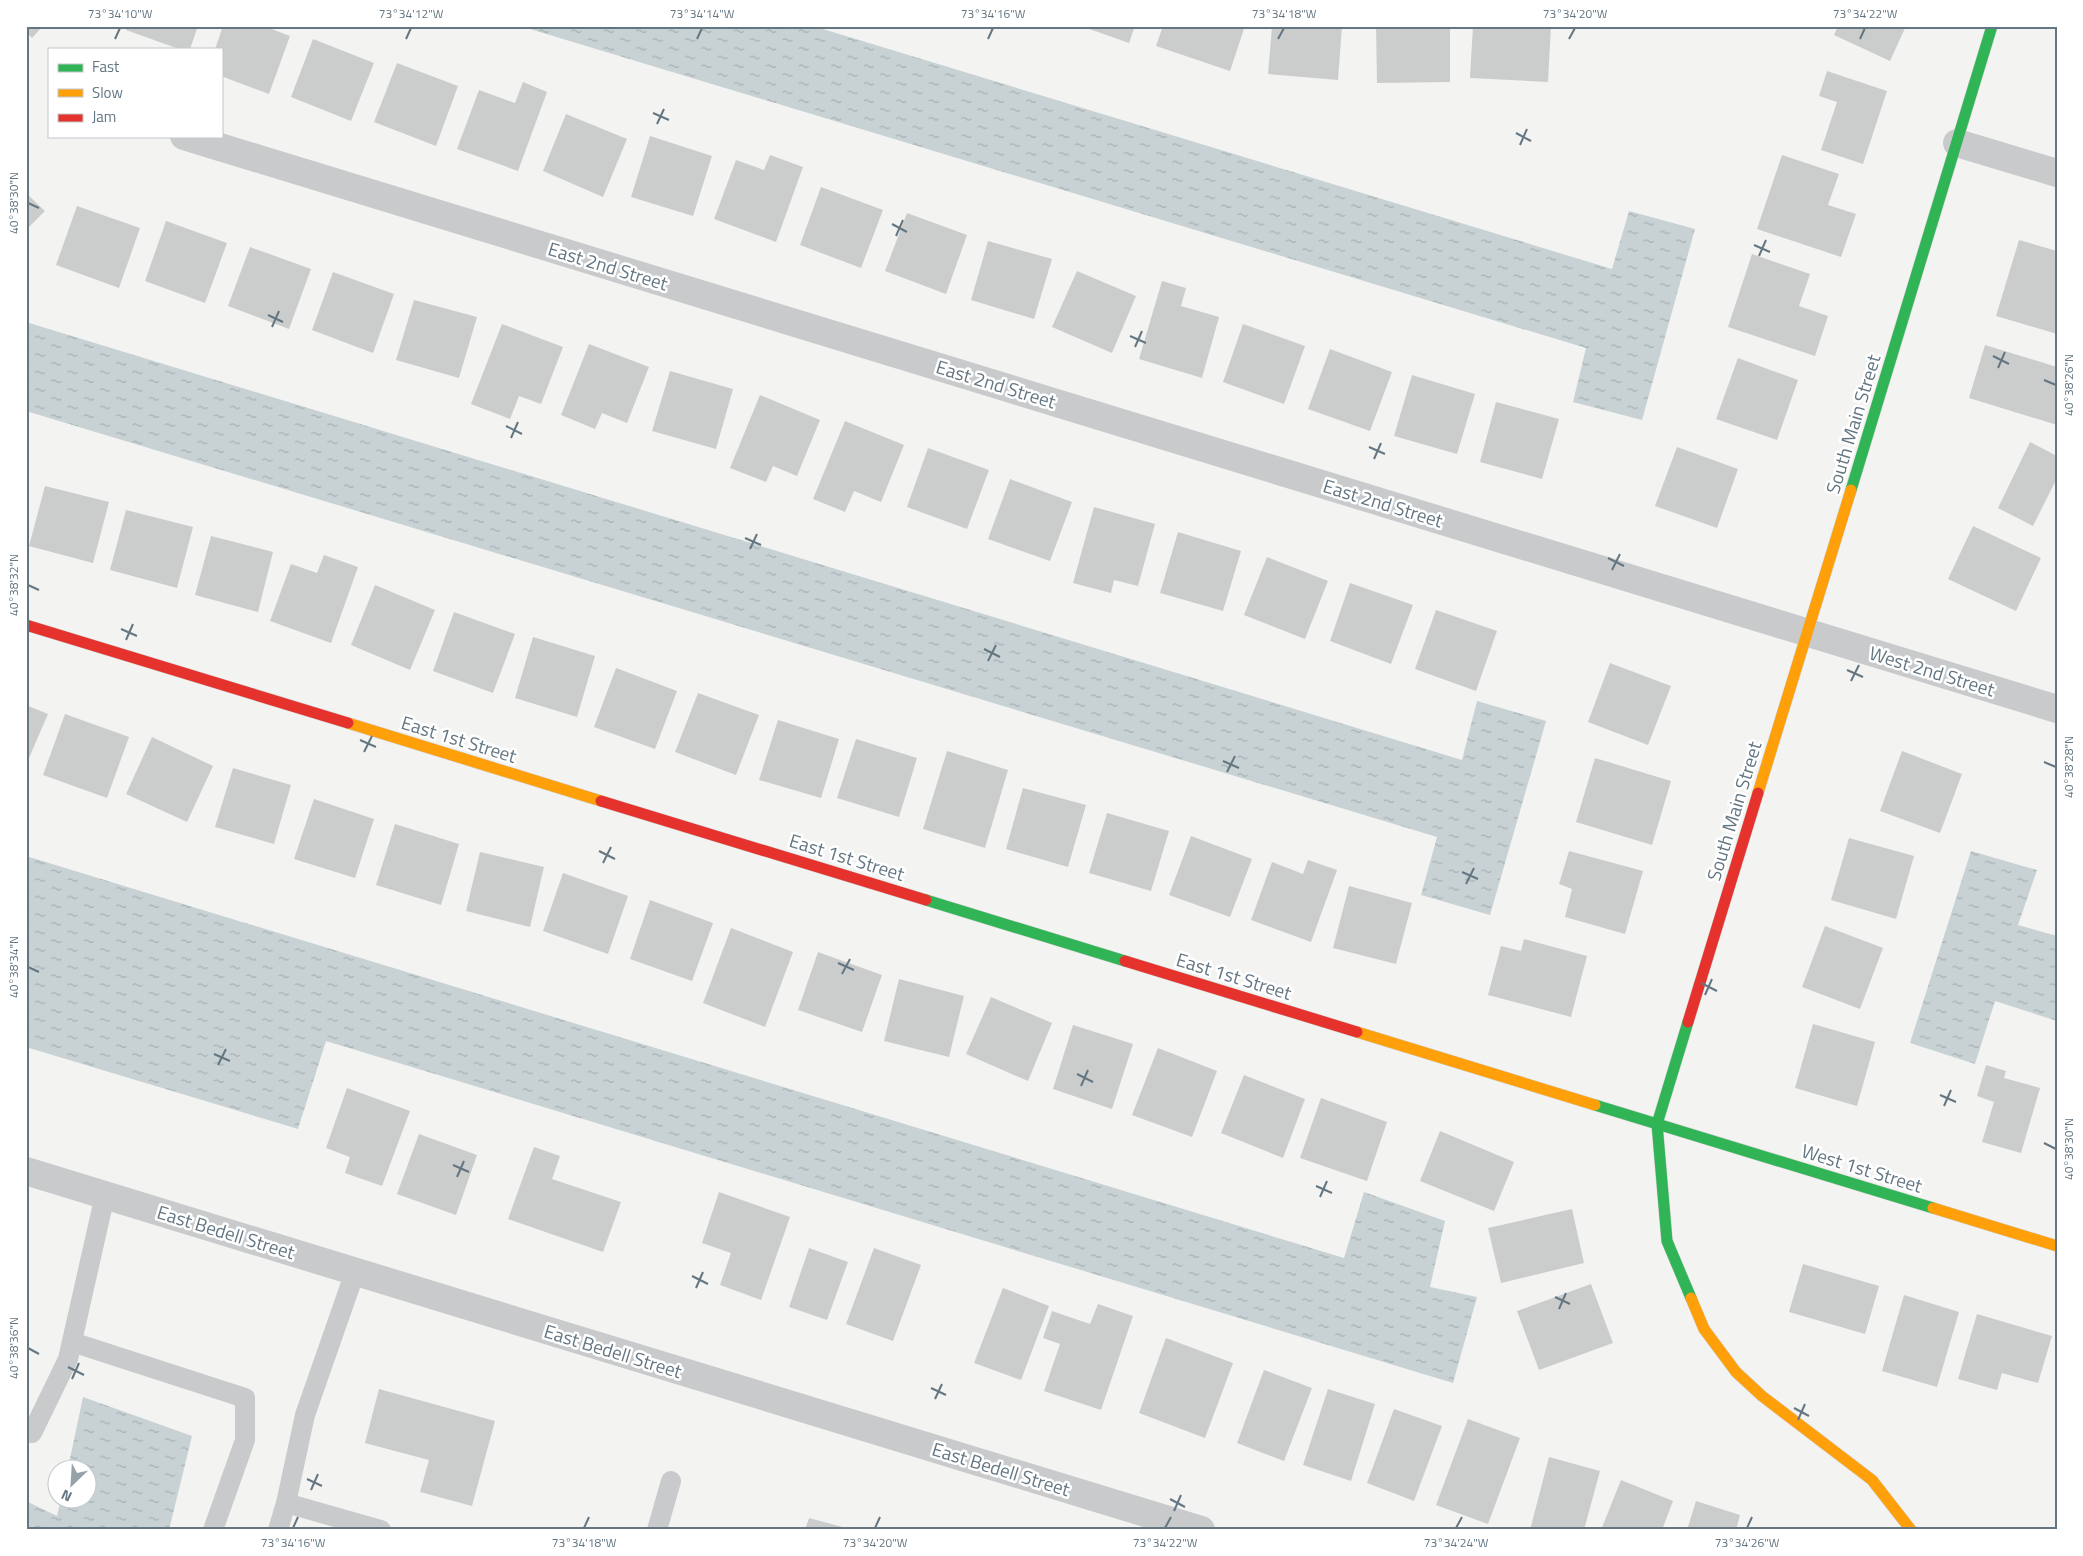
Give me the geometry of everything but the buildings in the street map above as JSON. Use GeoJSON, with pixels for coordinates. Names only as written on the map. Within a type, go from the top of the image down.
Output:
{"type":"FeatureCollection","features":[{"type":"Feature","properties":{"kind":"street","name":"South Main Street"},"geometry":{"type":"LineString","coordinates":[[1912,1530],[1872,1480],[1762,1396],[1736,1372],[1704,1328],[1667,1241],[1657,1124],[1992,26]]}},
{"type":"Feature","properties":{"kind":"street","name":"East 2nd Street"},"geometry":{"type":"LineString","coordinates":[[191,138],[1807,633]]}},
{"type":"Feature","properties":{"kind":"street"},"geometry":{"type":"LineString","coordinates":[[1957,143],[2057,173]]}},
{"type":"Feature","properties":{"kind":"street","name":"East 1st Street"},"geometry":{"type":"LineString","coordinates":[[26,625],[1657,1124]]}},
{"type":"Feature","properties":{"kind":"street","name":"West 2nd Street"},"geometry":{"type":"LineString","coordinates":[[1807,633],[2057,709]]}},
{"type":"Feature","properties":{"kind":"street","name":"West 1st Street"},"geometry":{"type":"LineString","coordinates":[[1657,1124],[2057,1246]]}},
{"type":"Feature","properties":{"kind":"street","name":"East Bedell Street"},"geometry":{"type":"LineString","coordinates":[[26,1171],[1201,1530]]}},
{"type":"Feature","properties":{"kind":"lane"},"geometry":{"type":"LineString","coordinates":[[26,1431],[32,1433],[68,1359],[105,1195]]}},
{"type":"Feature","properties":{"kind":"lane"},"geometry":{"type":"LineString","coordinates":[[278,1530],[286,1503],[305,1415],[355,1272]]}},
{"type":"Feature","properties":{"kind":"lane"},"geometry":{"type":"LineString","coordinates":[[72,1342],[245,1398],[245,1440],[213,1530]]}},
{"type":"Feature","properties":{"kind":"lane"},"geometry":{"type":"LineString","coordinates":[[657,1530],[671,1481]]}},
{"type":"Feature","properties":{"kind":"lane"},"geometry":{"type":"LineString","coordinates":[[286,1503],[381,1530]]}},
{"type":"Feature","properties":{"kind":"water"},"geometry":{"type":"Polygon","coordinates":[[[520,26],[813,26],[1612,269],[1629,211],[1695,229],[1642,420],[1573,402],[1586,348],[520,26]]]}},
{"type":"Feature","properties":{"kind":"water"},"geometry":{"type":"Polygon","coordinates":[[[26,322],[1462,760],[1477,701],[1546,721],[1490,915],[1421,895],[1437,837],[26,411],[26,322]]]}},
{"type":"Feature","properties":{"kind":"water"},"geometry":{"type":"Polygon","coordinates":[[[1971,851],[2037,870],[2018,925],[2057,936],[2057,1021],[1995,1001],[1975,1064],[1910,1043],[1971,851]]]}},
{"type":"Feature","properties":{"kind":"water"},"geometry":{"type":"Polygon","coordinates":[[[26,856],[1344,1258],[1364,1192],[1445,1221],[1430,1287],[1477,1297],[1453,1383],[326,1041],[298,1129],[26,1047],[26,856]]]}},
{"type":"Feature","properties":{"kind":"water"},"geometry":{"type":"Polygon","coordinates":[[[83,1397],[192,1436],[169,1530],[26,1530],[26,1501],[57,1516],[59,1508],[98,1508],[98,1458],[70,1458],[83,1397]]]}},
{"type":"Feature","properties":{"kind":"traffic: fast"},"geometry":{"type":"LineString","coordinates":[[1851,490],[1992,26]]}},
{"type":"Feature","properties":{"kind":"traffic: fast"},"geometry":{"type":"LineString","coordinates":[[926,900],[1125,961]]}},
{"type":"Feature","properties":{"kind":"traffic: fast"},"geometry":{"type":"LineString","coordinates":[[1688,1022],[1657,1124],[1667,1241],[1691,1298]]}},
{"type":"Feature","properties":{"kind":"traffic: fast"},"geometry":{"type":"LineString","coordinates":[[1595,1105],[1933,1208]]}},
{"type":"Feature","properties":{"kind":"traffic: slow"},"geometry":{"type":"LineString","coordinates":[[1758,793],[1851,490]]}},
{"type":"Feature","properties":{"kind":"traffic: slow"},"geometry":{"type":"LineString","coordinates":[[348,723],[601,801]]}},
{"type":"Feature","properties":{"kind":"traffic: slow"},"geometry":{"type":"LineString","coordinates":[[1357,1032],[1595,1105]]}},
{"type":"Feature","properties":{"kind":"traffic: slow"},"geometry":{"type":"LineString","coordinates":[[1933,1208],[2057,1246]]}},
{"type":"Feature","properties":{"kind":"traffic: slow"},"geometry":{"type":"LineString","coordinates":[[1691,1298],[1704,1329],[1736,1372],[1762,1396],[1872,1480],[1911,1530]]}},
{"type":"Feature","properties":{"kind":"traffic: jam"},"geometry":{"type":"LineString","coordinates":[[26,625],[348,723]]}},
{"type":"Feature","properties":{"kind":"traffic: jam"},"geometry":{"type":"LineString","coordinates":[[1688,1022],[1758,793]]}},
{"type":"Feature","properties":{"kind":"traffic: jam"},"geometry":{"type":"LineString","coordinates":[[601,801],[926,900]]}},
{"type":"Feature","properties":{"kind":"traffic: jam"},"geometry":{"type":"LineString","coordinates":[[1125,961],[1357,1032]]}}]}
